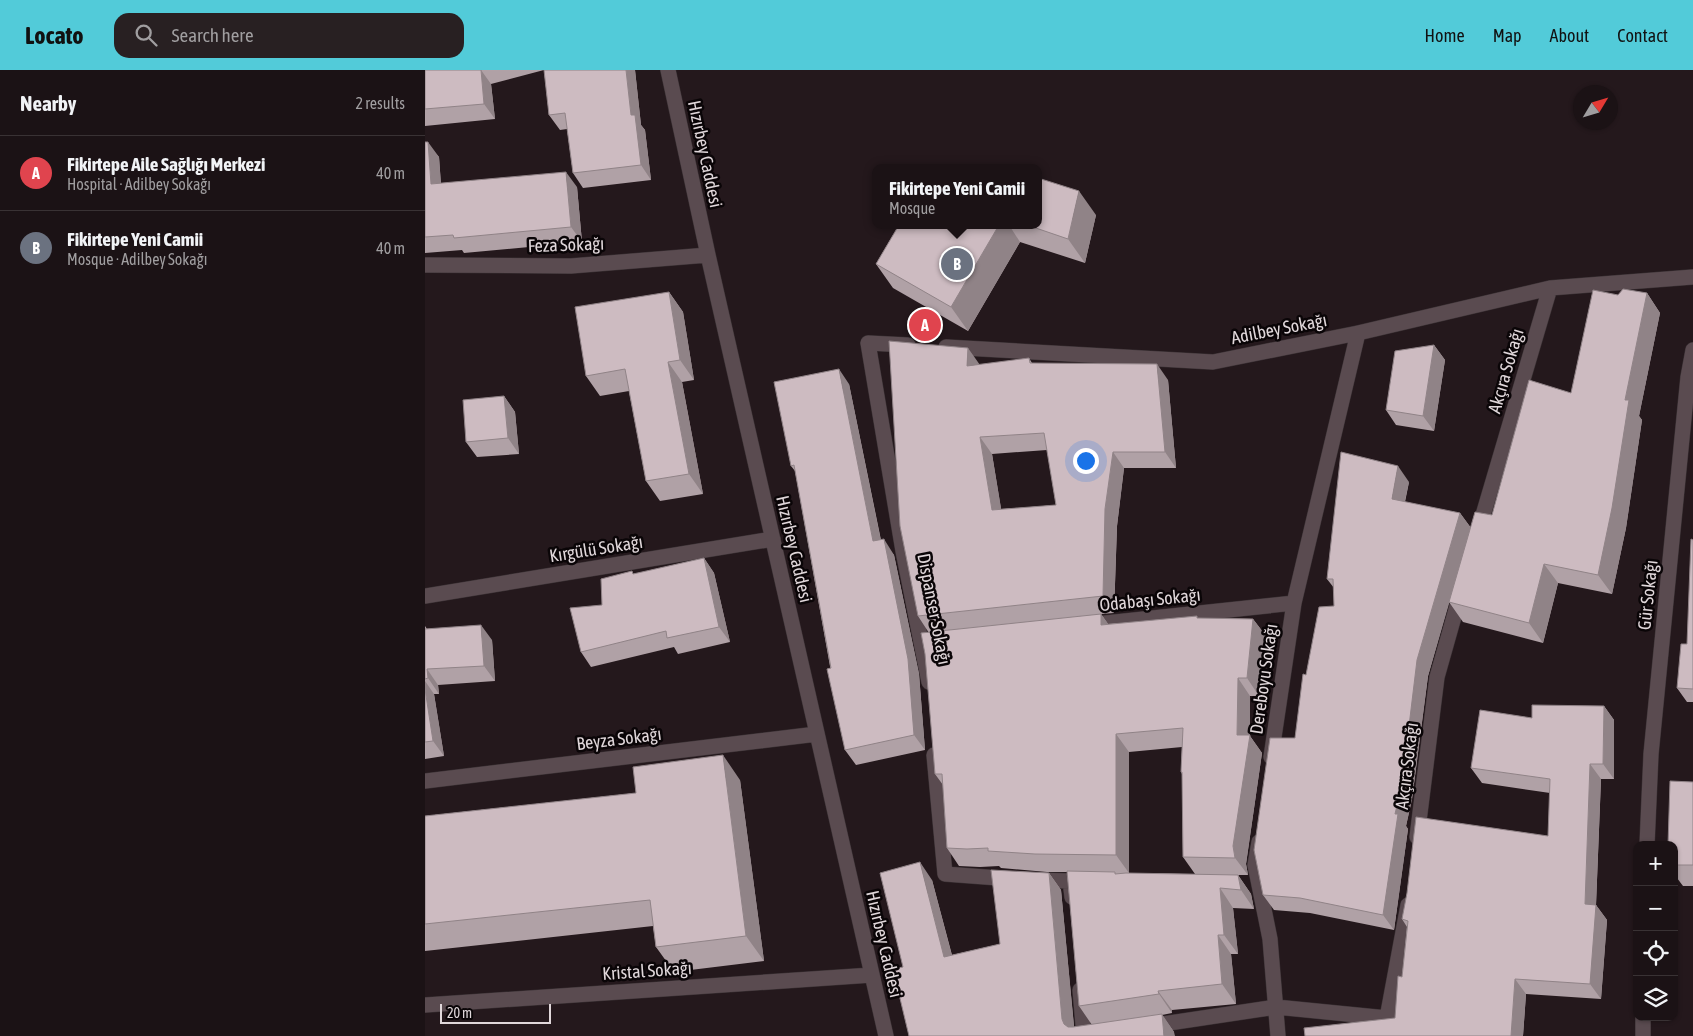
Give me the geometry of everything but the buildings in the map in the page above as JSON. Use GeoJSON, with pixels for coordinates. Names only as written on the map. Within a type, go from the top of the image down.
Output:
{"type":"FeatureCollection","features":[{"type":"Feature","properties":{"kind":"street","name":"Hızırbey Caddesi"},"geometry":{"type":"LineString","coordinates":[[668,70],[707,255],[886,1036]]}},
{"type":"Feature","properties":{"kind":"street","name":"Feza Sokağı"},"geometry":{"type":"LineString","coordinates":[[425,265],[571,266],[707,255]]}},
{"type":"Feature","properties":{"kind":"street","name":"Adilbey Sokağı"},"geometry":{"type":"LineString","coordinates":[[868,343],[1213,362],[1358,333],[1550,288],[1693,277]]}},
{"type":"Feature","properties":{"kind":"street","name":"Akçıra Sokağı"},"geometry":{"type":"LineString","coordinates":[[1475,545],[1550,288]]}},
{"type":"Feature","properties":{"kind":"street","name":"Dereboyu Sokağı"},"geometry":{"type":"LineString","coordinates":[[1270,769],[1294,603],[1358,333]]}},
{"type":"Feature","properties":{"kind":"street","name":"Dispanser Sokağı"},"geometry":{"type":"LineString","coordinates":[[868,343],[903,551],[928,673],[930,701]]}},
{"type":"Feature","properties":{"kind":"street","name":"Gür Sokağı"},"geometry":{"type":"LineString","coordinates":[[1647,841],[1651,754],[1693,350]]}},
{"type":"Feature","properties":{"kind":"street","name":"Kırgülü Sokağı"},"geometry":{"type":"LineString","coordinates":[[425,596],[773,539]]}},
{"type":"Feature","properties":{"kind":"street","name":"Akçıra Sokağı"},"geometry":{"type":"LineString","coordinates":[[1415,849],[1437,677],[1464,583]]}},
{"type":"Feature","properties":{"kind":"street","name":"Odabaşı Sokağı"},"geometry":{"type":"LineString","coordinates":[[1068,627],[1294,603]]}},
{"type":"Feature","properties":{"kind":"street"},"geometry":{"type":"LineString","coordinates":[[921,643],[941,641]]}},
{"type":"Feature","properties":{"kind":"street","name":"Beyza Sokağı"},"geometry":{"type":"LineString","coordinates":[[425,780],[817,734]]}},
{"type":"Feature","properties":{"kind":"street"},"geometry":{"type":"LineString","coordinates":[[933,738],[945,874],[1047,881],[1075,881],[1073,910]]}},
{"type":"Feature","properties":{"kind":"street"},"geometry":{"type":"LineString","coordinates":[[1261,828],[1255,865],[1270,940],[1278,1036]]}},
{"type":"Feature","properties":{"kind":"street"},"geometry":{"type":"LineString","coordinates":[[1239,885],[1259,885]]}},
{"type":"Feature","properties":{"kind":"street"},"geometry":{"type":"LineString","coordinates":[[1132,1028],[1276,1008],[1387,1018],[1411,887]]}},
{"type":"Feature","properties":{"kind":"street","name":"Kristal Sokağı"},"geometry":{"type":"LineString","coordinates":[[425,1005],[872,975]]}},
{"type":"Feature","properties":{"kind":"street"},"geometry":{"type":"LineString","coordinates":[[1079,978],[1088,1035]]}},
{"type":"Feature","properties":{"kind":"street"},"geometry":{"type":"LineString","coordinates":[[1643,1021],[1643,1036]]}},
{"type":"Feature","properties":{"kind":"place","name":"Fikirtepe Yeni Camii"},"geometry":{"type":"Point","coordinates":[957,264]}},
{"type":"Feature","properties":{"kind":"place","name":"Fikirtepe Aile Sağlığı Merkezi"},"geometry":{"type":"Point","coordinates":[925,325]}}]}
